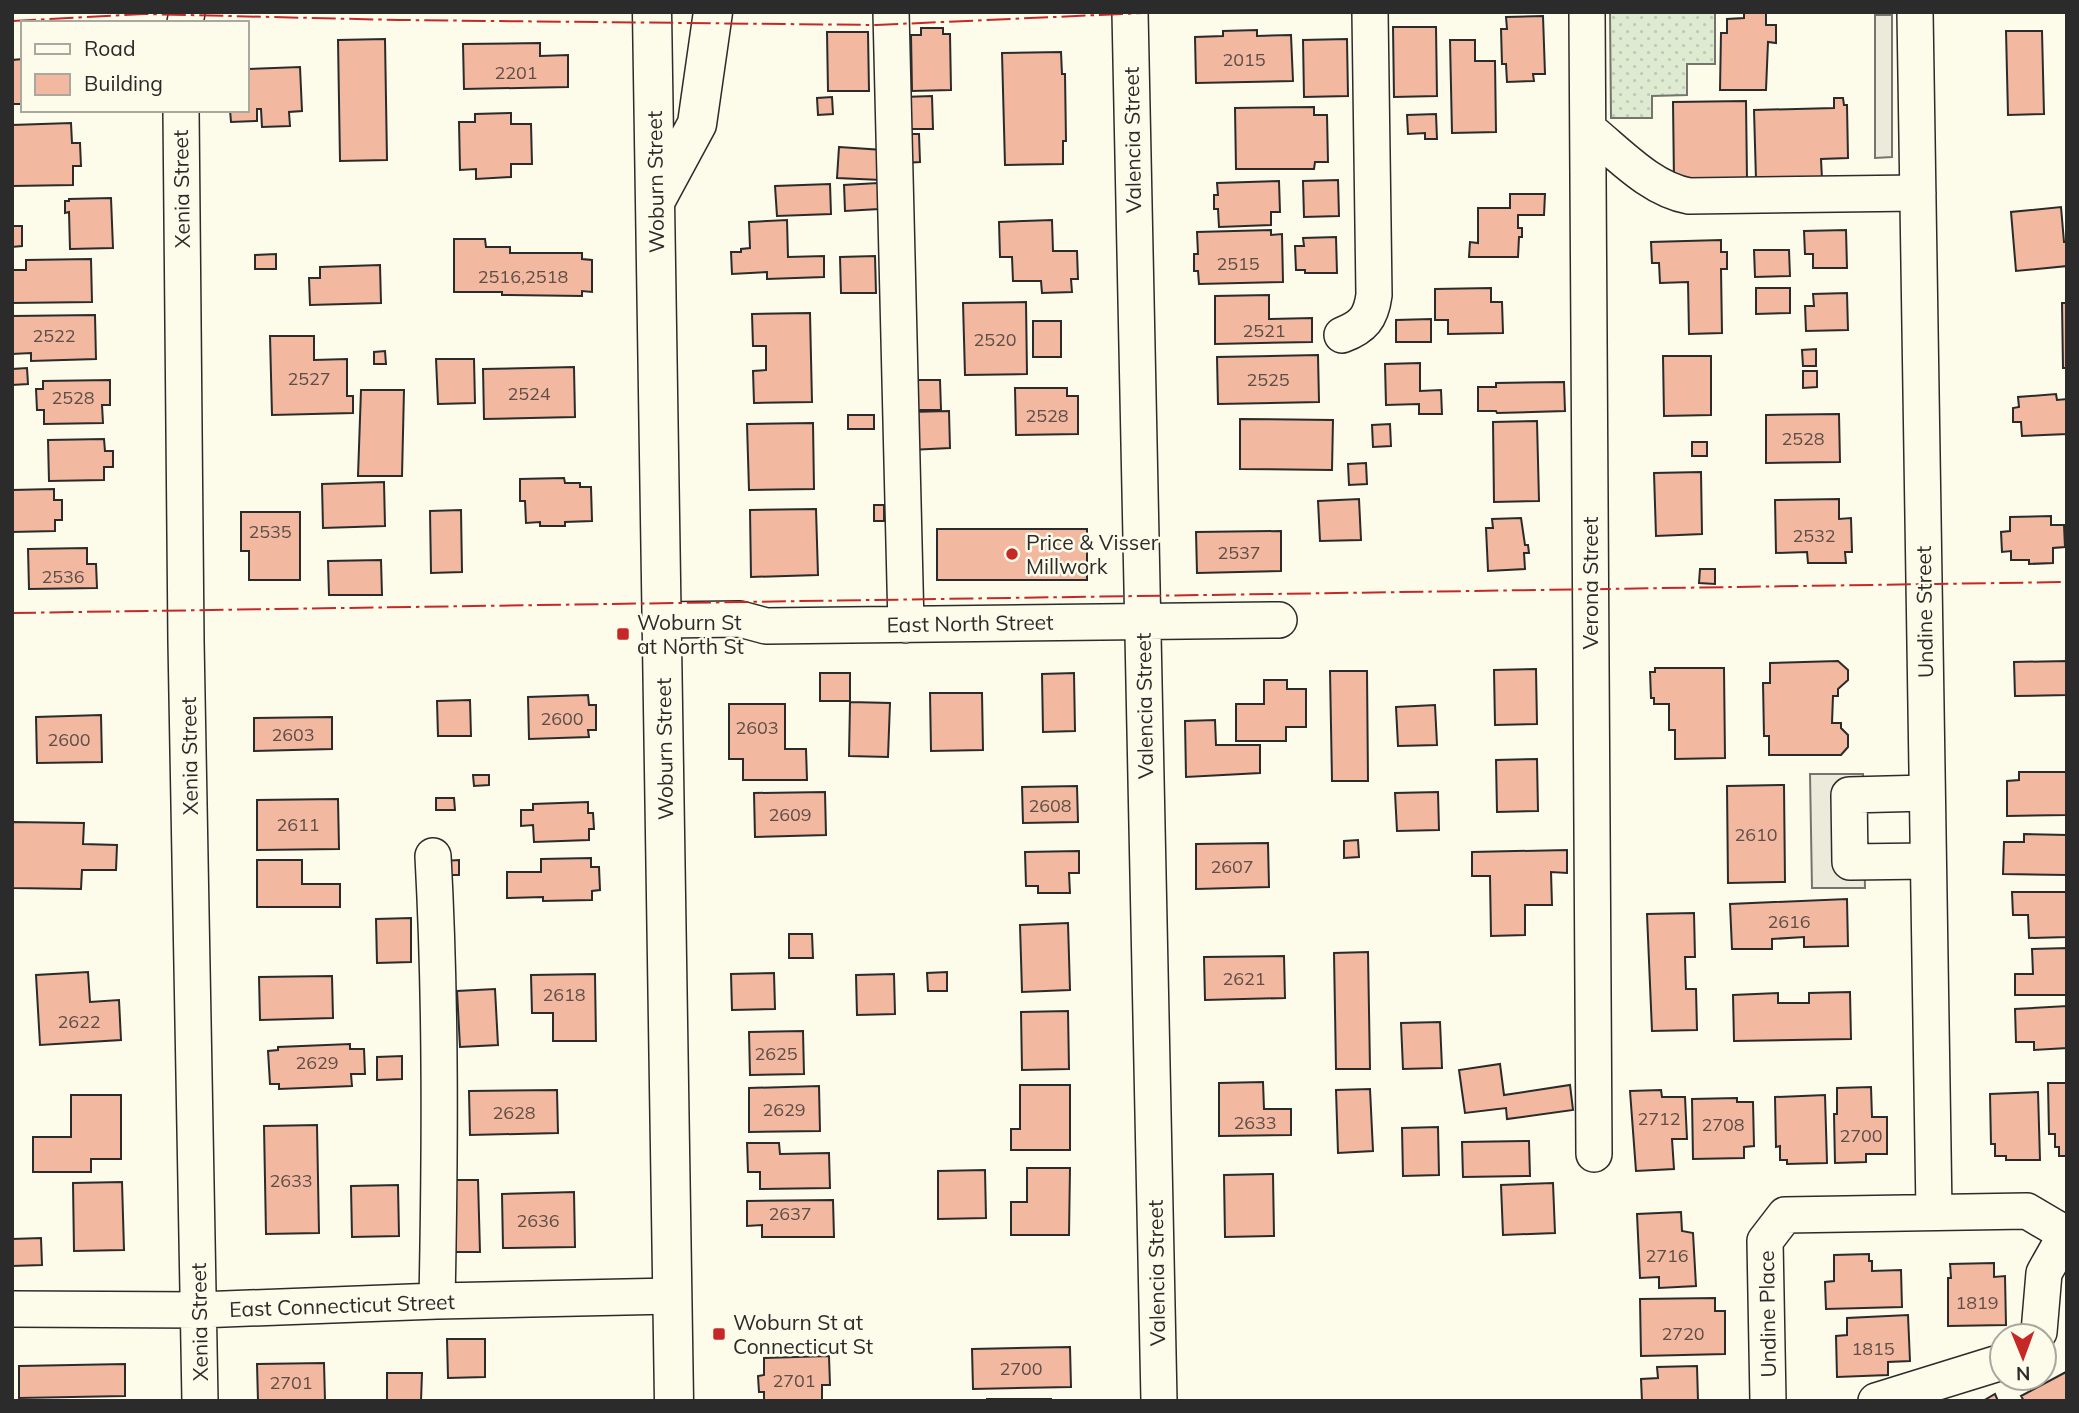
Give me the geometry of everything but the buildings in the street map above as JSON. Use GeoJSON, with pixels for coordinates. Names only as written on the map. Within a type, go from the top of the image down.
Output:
{"type":"FeatureCollection","features":[{"type":"Feature","properties":{"kind":"main road","name":"Woburn Street"},"geometry":{"type":"LineString","coordinates":[[652,12],[674,1401]]}},
{"type":"Feature","properties":{"kind":"main road"},"geometry":{"type":"LineString","coordinates":[[655,202],[697,124],[713,12]]}},
{"type":"Feature","properties":{"kind":"street"},"geometry":{"type":"LineString","coordinates":[[891,12],[905,625]]}},
{"type":"Feature","properties":{"kind":"street","name":"Valencia Street"},"geometry":{"type":"LineString","coordinates":[[1129,12],[1159,1401]]}},
{"type":"Feature","properties":{"kind":"street"},"geometry":{"type":"LineString","coordinates":[[1342,335],[1356,330],[1366,321],[1372,309],[1374,295],[1370,12]]}},
{"type":"Feature","properties":{"kind":"street","name":"Verona Street"},"geometry":{"type":"LineString","coordinates":[[1587,12],[1594,1154]]}},
{"type":"Feature","properties":{"kind":"street","name":"Undine Street"},"geometry":{"type":"LineString","coordinates":[[1915,12],[1934,1212]]}},
{"type":"Feature","properties":{"kind":"street","name":"Xenia Street"},"geometry":{"type":"LineString","coordinates":[[181,112],[186,641],[200,1401]]}},
{"type":"Feature","properties":{"kind":"street"},"geometry":{"type":"LineString","coordinates":[[1588,129],[1656,183],[1681,195],[1918,193]]}},
{"type":"Feature","properties":{"kind":"street","name":"East North Street"},"geometry":{"type":"LineString","coordinates":[[662,620],[740,619],[766,626],[1279,620]]}},
{"type":"Feature","properties":{"kind":"street"},"geometry":{"type":"LineString","coordinates":[[1927,793],[1849,795],[1850,862],[1928,861]]}},
{"type":"Feature","properties":{"kind":"street"},"geometry":{"type":"LineString","coordinates":[[433,856],[438,944],[440,1069],[437,1301]]}},
{"type":"Feature","properties":{"kind":"street"},"geometry":{"type":"LineString","coordinates":[[1934,1212],[2027,1211],[2066,1234],[2044,1273],[2040,1322]]}},
{"type":"Feature","properties":{"kind":"street","name":"Undine Place"},"geometry":{"type":"LineString","coordinates":[[1768,1401],[1765,1241],[1785,1215],[1934,1212]]}},
{"type":"Feature","properties":{"kind":"street","name":"East Connecticut Street"},"geometry":{"type":"LineString","coordinates":[[12,1309],[199,1310],[673,1296]]}},
{"type":"Feature","properties":{"kind":"street"},"geometry":{"type":"LineString","coordinates":[[1876,1401],[1988,1366]]}},
{"type":"Feature","properties":{"kind":"green space"},"geometry":{"type":"Polygon","coordinates":[[[1610,12],[1715,12],[1715,64],[1687,64],[1687,95],[1652,96],[1652,118],[1611,118],[1610,12]]]}},
{"type":"Feature","properties":{"kind":"shaded area"},"geometry":{"type":"Polygon","coordinates":[[[1875,15],[1892,15],[1892,157],[1875,158],[1875,15]]]}},
{"type":"Feature","properties":{"kind":"shaded area"},"geometry":{"type":"Polygon","coordinates":[[[1810,774],[1863,774],[1865,888],[1812,888],[1810,774]]]}},
{"type":"Feature","properties":{"kind":"power"},"geometry":{"type":"LineString","coordinates":[[12,21],[144,14],[399,20],[876,25],[1165,12]]}},
{"type":"Feature","properties":{"kind":"power"},"geometry":{"type":"LineString","coordinates":[[12,613],[2067,582]]}},
{"type":"Feature","properties":{"kind":"place","name":"Price & Visser Millwork"},"geometry":{"type":"Point","coordinates":[1012,554]}},
{"type":"Feature","properties":{"kind":"place","name":"Woburn St at North St"},"geometry":{"type":"Point","coordinates":[623,634]}},
{"type":"Feature","properties":{"kind":"place","name":"Woburn St at Connecticut St"},"geometry":{"type":"Point","coordinates":[719,1334]}}]}
